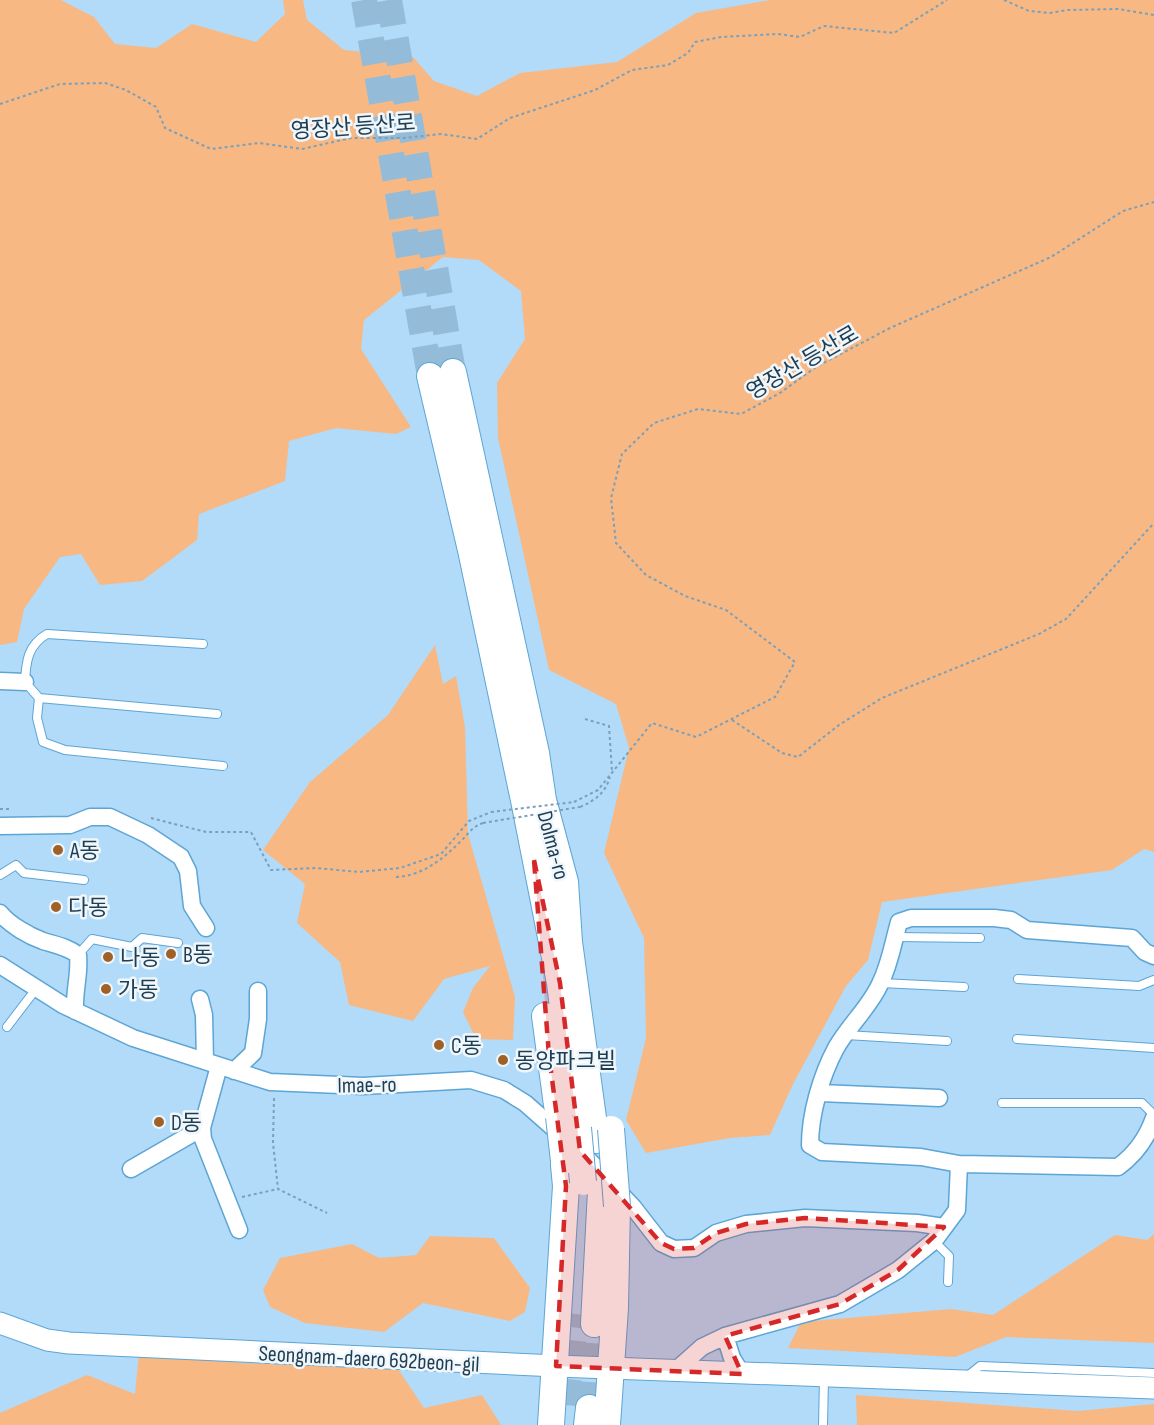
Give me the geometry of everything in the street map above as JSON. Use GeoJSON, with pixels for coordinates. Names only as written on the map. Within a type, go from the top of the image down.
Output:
{"type":"FeatureCollection","features":[{"type":"Feature","properties":{"kind":"main road","name":"Dolma-ro"},"geometry":{"type":"LineString","coordinates":[[585,1319],[591,1186],[565,882],[543,800],[536,753],[442,374],[534,860],[549,1056],[586,1129]]}},
{"type":"Feature","properties":{"kind":"main road"},"geometry":{"type":"LineString","coordinates":[[577,1419],[611,1368],[615,1308],[591,1186],[586,1129]]}},
{"type":"Feature","properties":{"kind":"main road"},"geometry":{"type":"LineString","coordinates":[[577,1419],[556,1366],[566,1186],[591,1186]]}},
{"type":"Feature","properties":{"kind":"street"},"geometry":{"type":"LineString","coordinates":[[0,681],[25,682]]}},
{"type":"Feature","properties":{"kind":"street"},"geometry":{"type":"LineString","coordinates":[[0,826],[70,825],[90,817],[110,817],[148,835],[182,857],[188,871],[192,906],[206,928]]}},
{"type":"Feature","properties":{"kind":"street"},"geometry":{"type":"LineString","coordinates":[[0,913],[6,920],[40,940],[70,949],[78,955],[80,972],[74,989],[75,1011]]}},
{"type":"Feature","properties":{"kind":"street"},"geometry":{"type":"LineString","coordinates":[[1154,956],[1145,952],[1132,938],[1055,934],[1027,930],[1011,920],[911,918],[899,922],[881,984],[837,1048],[820,1093],[810,1130],[810,1145],[822,1152],[921,1157],[959,1164],[1118,1167],[1131,1158],[1148,1134],[1154,1116]]}},
{"type":"Feature","properties":{"kind":"street","name":"Imae-ro"},"geometry":{"type":"LineString","coordinates":[[0,964],[36,989],[75,1011],[133,1038],[274,1083],[363,1086],[471,1080],[504,1090],[525,1103],[583,1154],[633,1207],[661,1243],[674,1249],[694,1248],[716,1233],[746,1224],[805,1218],[917,1223],[944,1227]]}},
{"type":"Feature","properties":{"kind":"street"},"geometry":{"type":"LineString","coordinates":[[219,1066],[252,1053],[258,1019],[258,992]]}},
{"type":"Feature","properties":{"kind":"street"},"geometry":{"type":"LineString","coordinates":[[201,999],[219,1066],[202,1128],[202,1139],[239,1230]]}},
{"type":"Feature","properties":{"kind":"street"},"geometry":{"type":"LineString","coordinates":[[820,1093],[939,1098]]}},
{"type":"Feature","properties":{"kind":"street"},"geometry":{"type":"LineString","coordinates":[[131,1169],[202,1128]]}},
{"type":"Feature","properties":{"kind":"street"},"geometry":{"type":"LineString","coordinates":[[675,1371],[702,1347],[725,1335],[840,1304],[898,1270],[934,1241],[957,1210],[959,1164]]}},
{"type":"Feature","properties":{"kind":"street","name":"Seongnam-daero 692beon-gil"},"geometry":{"type":"LineString","coordinates":[[0,1323],[47,1340],[69,1343],[742,1374],[1154,1388]]}},
{"type":"Feature","properties":{"kind":"street"},"geometry":{"type":"LineString","coordinates":[[725,1335],[732,1358],[742,1374]]}},
{"type":"Feature","properties":{"kind":"lane"},"geometry":{"type":"LineString","coordinates":[[203,644],[47,634],[35,641],[27,658],[25,682],[39,698],[218,714]]}},
{"type":"Feature","properties":{"kind":"lane"},"geometry":{"type":"LineString","coordinates":[[39,698],[37,718],[43,742],[65,750],[223,766]]}},
{"type":"Feature","properties":{"kind":"lane"},"geometry":{"type":"LineString","coordinates":[[0,875],[16,865],[24,873],[84,880]]}},
{"type":"Feature","properties":{"kind":"lane"},"geometry":{"type":"LineString","coordinates":[[895,937],[980,938]]}},
{"type":"Feature","properties":{"kind":"lane"},"geometry":{"type":"LineString","coordinates":[[78,955],[92,939],[132,947],[142,938],[178,943]]}},
{"type":"Feature","properties":{"kind":"lane"},"geometry":{"type":"LineString","coordinates":[[1018,979],[1139,986],[1154,981]]}},
{"type":"Feature","properties":{"kind":"lane"},"geometry":{"type":"LineString","coordinates":[[881,984],[964,987]]}},
{"type":"Feature","properties":{"kind":"lane"},"geometry":{"type":"LineString","coordinates":[[8,1027],[36,989]]}},
{"type":"Feature","properties":{"kind":"lane"},"geometry":{"type":"LineString","coordinates":[[846,1035],[947,1041]]}},
{"type":"Feature","properties":{"kind":"lane"},"geometry":{"type":"LineString","coordinates":[[1017,1039],[1154,1048]]}},
{"type":"Feature","properties":{"kind":"lane"},"geometry":{"type":"LineString","coordinates":[[1002,1103],[1142,1103],[1154,1116]]}},
{"type":"Feature","properties":{"kind":"lane"},"geometry":{"type":"LineString","coordinates":[[934,1241],[949,1256],[948,1282]]}},
{"type":"Feature","properties":{"kind":"lane"},"geometry":{"type":"LineString","coordinates":[[960,1382],[980,1366],[1154,1373]]}},
{"type":"Feature","properties":{"kind":"lane"},"geometry":{"type":"LineString","coordinates":[[823,1425],[824,1377]]}},
{"type":"Feature","properties":{"kind":"path","name":"영장산 등산로"},"geometry":{"type":"LineString","coordinates":[[0,104],[60,84],[105,83],[126,90],[156,107],[165,128],[212,148],[259,143],[303,148],[351,138],[404,138],[441,134],[477,139],[510,118],[595,90],[632,69],[668,65],[688,53],[695,42],[721,37],[778,34],[800,37],[824,26],[894,33],[947,0]]}},
{"type":"Feature","properties":{"kind":"path"},"geometry":{"type":"LineString","coordinates":[[1005,0],[1029,11],[1118,9],[1154,15]]}},
{"type":"Feature","properties":{"kind":"path","name":"영장산 등산로"},"geometry":{"type":"LineString","coordinates":[[147,817],[206,832],[251,832],[271,870],[316,868],[359,872],[400,868],[441,854],[469,821],[491,812],[574,802],[598,790],[652,723],[696,737],[775,697],[795,662],[726,610],[685,596],[646,575],[616,543],[611,498],[622,454],[654,423],[698,409],[741,414],[780,393],[816,367],[890,328],[1031,267],[1124,211],[1154,202]]}},
{"type":"Feature","properties":{"kind":"path"},"geometry":{"type":"LineString","coordinates":[[732,720],[782,753],[798,756],[839,725],[882,698],[1039,634],[1066,619],[1154,523]]}},
{"type":"Feature","properties":{"kind":"path"},"geometry":{"type":"LineString","coordinates":[[396,877],[408,876],[429,869],[460,843],[474,826],[580,807],[595,801],[607,787],[612,773],[609,726],[585,719]]}},
{"type":"Feature","properties":{"kind":"path"},"geometry":{"type":"LineString","coordinates":[[0,809],[10,809]]}},
{"type":"Feature","properties":{"kind":"path"},"geometry":{"type":"LineString","coordinates":[[274,1083],[273,1143],[278,1189]]}},
{"type":"Feature","properties":{"kind":"path"},"geometry":{"type":"LineString","coordinates":[[228,1201],[278,1189],[327,1213]]}},
{"type":"Feature","properties":{"kind":"highlighted area"},"geometry":{"type":"Polygon","coordinates":[[[534,860],[560,983],[580,1151],[661,1243],[674,1249],[694,1248],[716,1233],[746,1224],[805,1218],[944,1227],[898,1270],[840,1304],[725,1336],[742,1374],[556,1366],[566,1186],[549,1056],[534,860]]]}},
{"type":"Feature","properties":{"kind":"shaded area"},"geometry":{"type":"Polygon","coordinates":[[[0,0],[61,0],[94,17],[115,44],[156,48],[192,24],[256,42],[285,14],[283,0],[303,0],[307,20],[344,50],[413,57],[434,81],[477,96],[520,73],[617,62],[696,13],[770,0],[1154,0],[1154,852],[1144,849],[1112,870],[882,902],[868,960],[846,986],[792,1086],[770,1135],[730,1138],[646,1153],[626,1120],[646,1038],[644,938],[604,853],[629,748],[616,704],[549,670],[498,438],[497,383],[525,339],[521,291],[479,260],[443,257],[364,320],[361,349],[411,427],[396,434],[336,428],[289,441],[285,481],[199,514],[197,540],[142,581],[100,585],[81,554],[60,557],[24,609],[17,642],[0,645],[0,0]]]}},
{"type":"Feature","properties":{"kind":"shaded area"},"geometry":{"type":"Polygon","coordinates":[[[435,645],[443,684],[456,676],[465,727],[468,834],[515,997],[513,1040],[476,1039],[463,1012],[473,988],[490,966],[444,979],[413,1021],[349,1005],[340,962],[297,923],[305,884],[263,850],[310,782],[388,715],[435,645]]]}},
{"type":"Feature","properties":{"kind":"shaded area"},"geometry":{"type":"Polygon","coordinates":[[[1154,1234],[1154,1343],[1006,1337],[955,1357],[788,1348],[801,1322],[951,1309],[993,1315],[1115,1235],[1147,1240],[1154,1234]]]}},
{"type":"Feature","properties":{"kind":"shaded area"},"geometry":{"type":"Polygon","coordinates":[[[430,1236],[494,1238],[530,1288],[525,1312],[510,1321],[423,1303],[384,1332],[305,1323],[270,1307],[263,1290],[280,1258],[352,1244],[379,1258],[416,1255],[430,1236]]]}},
{"type":"Feature","properties":{"kind":"shaded area"},"geometry":{"type":"Polygon","coordinates":[[[139,1353],[243,1363],[398,1369],[424,1408],[482,1395],[501,1425],[0,1425],[0,1413],[87,1375],[135,1394],[139,1353]]]}},
{"type":"Feature","properties":{"kind":"shaded area"},"geometry":{"type":"Polygon","coordinates":[[[856,1395],[1078,1411],[1154,1404],[1154,1425],[857,1425],[856,1395]]]}},
{"type":"Feature","properties":{"kind":"tunnel"},"geometry":{"type":"LineString","coordinates":[[364,0],[430,376]]}},
{"type":"Feature","properties":{"kind":"tunnel"},"geometry":{"type":"LineString","coordinates":[[389,0],[453,372]]}},
{"type":"Feature","properties":{"kind":"tunnel"},"geometry":{"type":"LineString","coordinates":[[566,1405],[576,1314]]}},
{"type":"Feature","properties":{"kind":"tunnel"},"geometry":{"type":"LineString","coordinates":[[589,1408],[594,1324]]}},
{"type":"Feature","properties":{"kind":"place","name":"A동"},"geometry":{"type":"Point","coordinates":[58,850]}},
{"type":"Feature","properties":{"kind":"place","name":"다동"},"geometry":{"type":"Point","coordinates":[56,907]}},
{"type":"Feature","properties":{"kind":"place","name":"B동"},"geometry":{"type":"Point","coordinates":[171,954]}},
{"type":"Feature","properties":{"kind":"place","name":"나동"},"geometry":{"type":"Point","coordinates":[108,957]}},
{"type":"Feature","properties":{"kind":"place","name":"가동"},"geometry":{"type":"Point","coordinates":[106,989]}},
{"type":"Feature","properties":{"kind":"place","name":"C동"},"geometry":{"type":"Point","coordinates":[439,1045]}},
{"type":"Feature","properties":{"kind":"place","name":"동양파크빌"},"geometry":{"type":"Point","coordinates":[503,1060]}},
{"type":"Feature","properties":{"kind":"place","name":"D동"},"geometry":{"type":"Point","coordinates":[159,1122]}}]}
